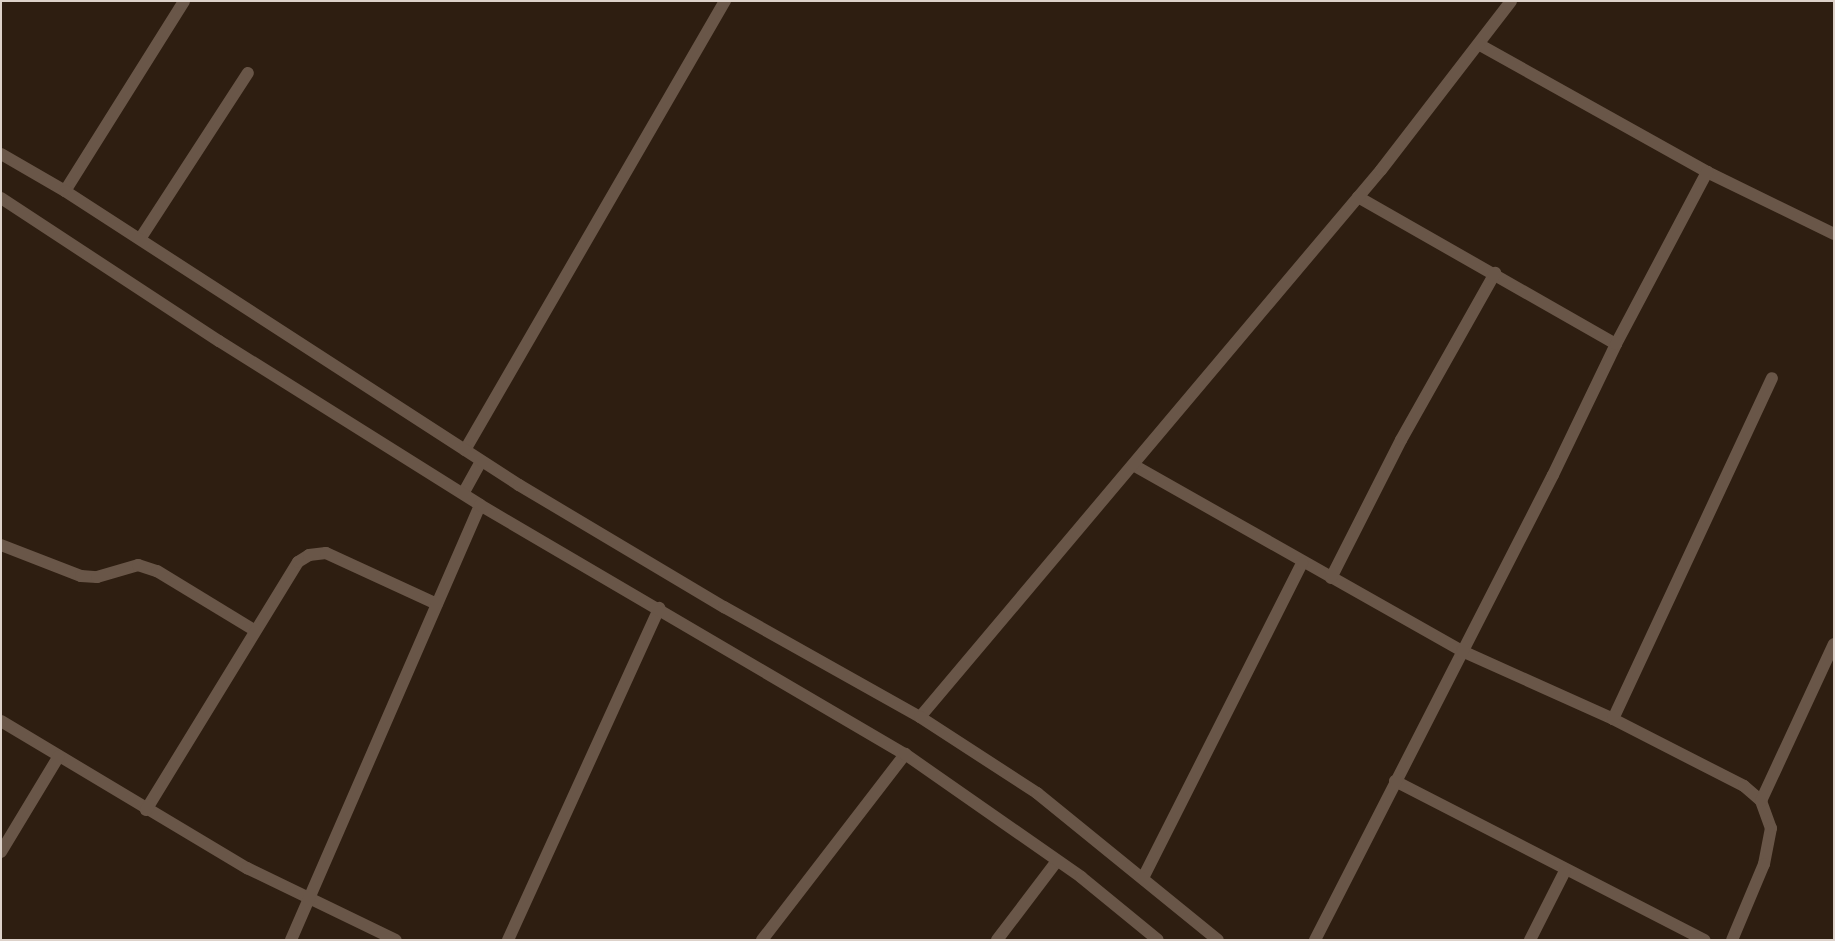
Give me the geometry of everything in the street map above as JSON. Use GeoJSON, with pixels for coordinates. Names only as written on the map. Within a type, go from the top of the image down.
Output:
{"type":"FeatureCollection","features":[{"type":"Feature","properties":{"kind":"street"},"geometry":{"type":"LineString","coordinates":[[65,191],[184,1]]}},
{"type":"Feature","properties":{"kind":"street"},"geometry":{"type":"LineString","coordinates":[[465,450],[725,1]]}},
{"type":"Feature","properties":{"kind":"street"},"geometry":{"type":"LineString","coordinates":[[920,718],[1135,466],[1358,197],[1480,45],[1511,1]]}},
{"type":"Feature","properties":{"kind":"street"},"geometry":{"type":"LineString","coordinates":[[1480,45],[1707,172],[1834,234]]}},
{"type":"Feature","properties":{"kind":"street"},"geometry":{"type":"LineString","coordinates":[[140,240],[248,73]]}},
{"type":"Feature","properties":{"kind":"street"},"geometry":{"type":"LineString","coordinates":[[1,154],[65,191],[481,461],[724,607],[920,718],[1037,793],[1218,940]]}},
{"type":"Feature","properties":{"kind":"street"},"geometry":{"type":"LineString","coordinates":[[1315,940],[1553,476],[1616,344],[1707,172]]}},
{"type":"Feature","properties":{"kind":"street"},"geometry":{"type":"LineString","coordinates":[[1358,197],[1495,273],[1616,344]]}},
{"type":"Feature","properties":{"kind":"street"},"geometry":{"type":"LineString","coordinates":[[1,198],[219,341],[464,492],[480,505],[660,608],[906,754],[1057,861],[1158,940]]}},
{"type":"Feature","properties":{"kind":"street"},"geometry":{"type":"LineString","coordinates":[[1331,578],[1401,440],[1495,273]]}},
{"type":"Feature","properties":{"kind":"street"},"geometry":{"type":"LineString","coordinates":[[1613,719],[1772,378]]}},
{"type":"Feature","properties":{"kind":"street"},"geometry":{"type":"LineString","coordinates":[[464,492],[481,461]]}},
{"type":"Feature","properties":{"kind":"street"},"geometry":{"type":"LineString","coordinates":[[1135,466],[1302,563],[1462,651],[1613,719],[1744,786],[1761,801],[1771,828],[1764,864],[1732,940]]}},
{"type":"Feature","properties":{"kind":"street"},"geometry":{"type":"LineString","coordinates":[[291,940],[308,896],[480,505]]}},
{"type":"Feature","properties":{"kind":"street"},"geometry":{"type":"LineString","coordinates":[[1,545],[81,576],[97,577],[138,565],[157,571],[254,630]]}},
{"type":"Feature","properties":{"kind":"street"},"geometry":{"type":"LineString","coordinates":[[146,810],[254,630],[298,562],[309,555],[326,553],[437,604]]}},
{"type":"Feature","properties":{"kind":"street"},"geometry":{"type":"LineString","coordinates":[[1143,878],[1302,563]]}},
{"type":"Feature","properties":{"kind":"street"},"geometry":{"type":"LineString","coordinates":[[508,940],[660,608]]}},
{"type":"Feature","properties":{"kind":"street"},"geometry":{"type":"LineString","coordinates":[[1761,801],[1834,644]]}},
{"type":"Feature","properties":{"kind":"street"},"geometry":{"type":"LineString","coordinates":[[1,721],[146,810],[247,868],[396,940]]}},
{"type":"Feature","properties":{"kind":"street"},"geometry":{"type":"LineString","coordinates":[[762,940],[906,754]]}},
{"type":"Feature","properties":{"kind":"street"},"geometry":{"type":"LineString","coordinates":[[1,852],[59,756]]}},
{"type":"Feature","properties":{"kind":"street"},"geometry":{"type":"LineString","coordinates":[[1395,781],[1565,871],[1704,940]]}},
{"type":"Feature","properties":{"kind":"street"},"geometry":{"type":"LineString","coordinates":[[997,940],[1057,861]]}},
{"type":"Feature","properties":{"kind":"street"},"geometry":{"type":"LineString","coordinates":[[1530,940],[1565,871]]}}]}
